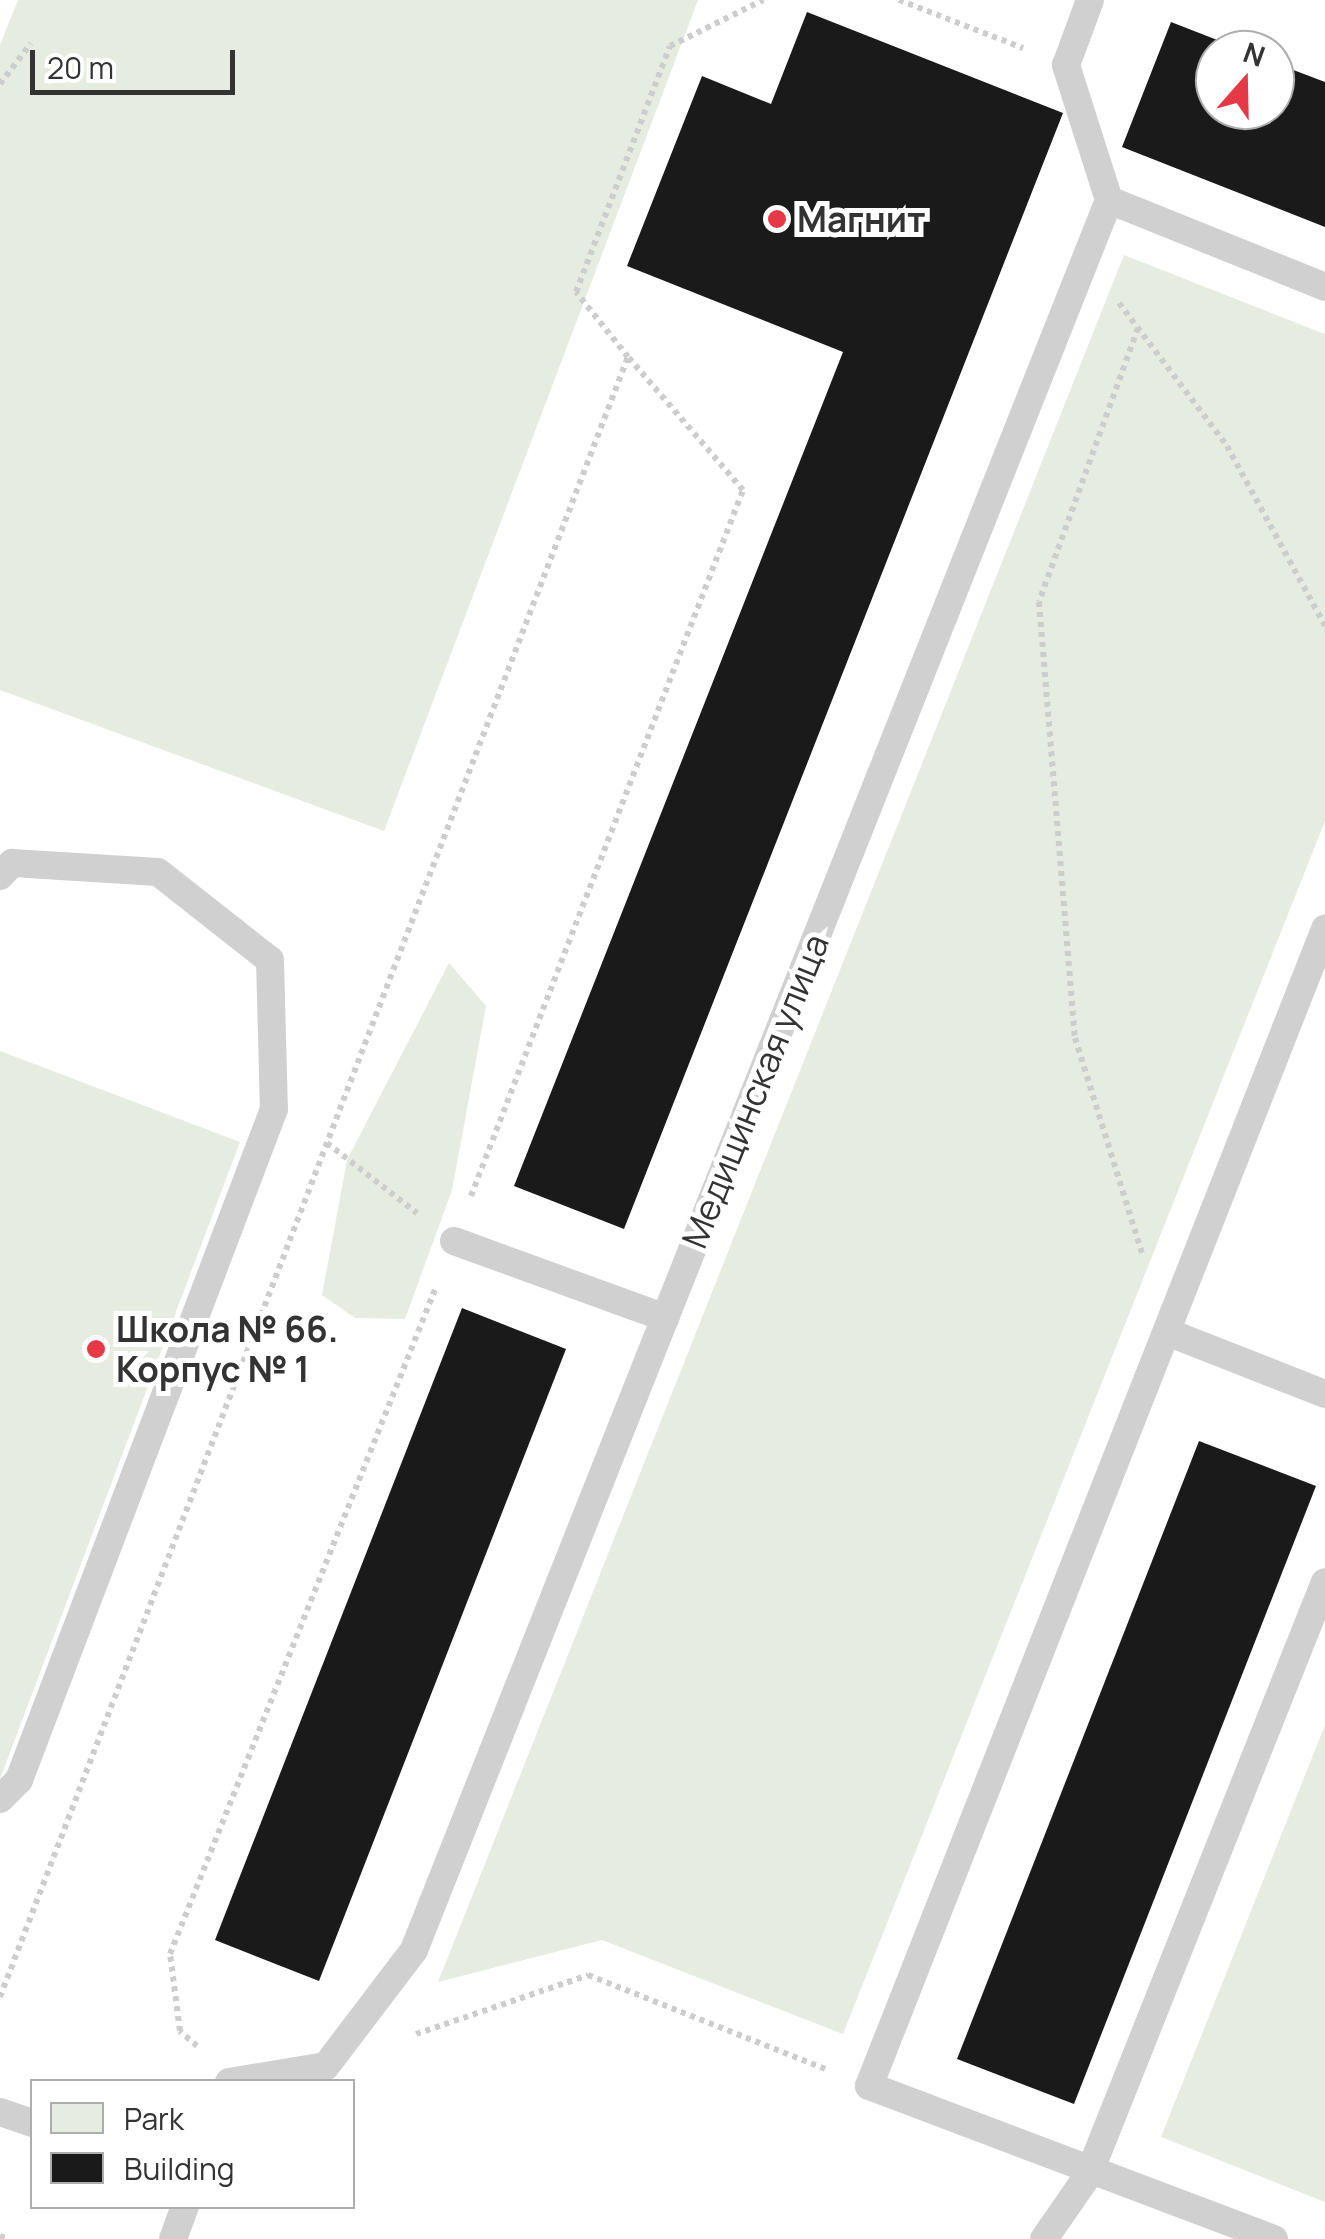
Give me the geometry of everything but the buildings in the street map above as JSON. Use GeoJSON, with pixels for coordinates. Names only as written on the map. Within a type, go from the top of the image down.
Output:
{"type":"FeatureCollection","features":[{"type":"Feature","properties":{"kind":"lane"},"geometry":{"type":"LineString","coordinates":[[1090,0],[1066,65],[1109,200],[1325,287]]}},
{"type":"Feature","properties":{"kind":"lane","name":"Медицинская улица"},"geometry":{"type":"LineString","coordinates":[[326,2066],[414,1950],[1109,200]]}},
{"type":"Feature","properties":{"kind":"lane"},"geometry":{"type":"LineString","coordinates":[[0,876],[12,863],[158,872],[270,960],[274,1110],[19,1780],[0,1800]]}},
{"type":"Feature","properties":{"kind":"lane"},"geometry":{"type":"LineString","coordinates":[[1274,2239],[1089,2174],[869,2086],[1325,929]]}},
{"type":"Feature","properties":{"kind":"lane"},"geometry":{"type":"LineString","coordinates":[[454,1241],[666,1318]]}},
{"type":"Feature","properties":{"kind":"lane"},"geometry":{"type":"LineString","coordinates":[[1167,1332],[1325,1394]]}},
{"type":"Feature","properties":{"kind":"lane"},"geometry":{"type":"LineString","coordinates":[[1044,2239],[1089,2174],[1325,1582]]}},
{"type":"Feature","properties":{"kind":"lane"},"geometry":{"type":"LineString","coordinates":[[248,2079],[326,2066]]}},
{"type":"Feature","properties":{"kind":"lane"},"geometry":{"type":"LineString","coordinates":[[0,2112],[30,2122]]}},
{"type":"Feature","properties":{"kind":"lane"},"geometry":{"type":"LineString","coordinates":[[173,2239],[184,2209]]}},
{"type":"Feature","properties":{"kind":"path"},"geometry":{"type":"LineString","coordinates":[[0,1997],[628,357],[576,292],[670,46],[763,0]]}},
{"type":"Feature","properties":{"kind":"path"},"geometry":{"type":"LineString","coordinates":[[900,0],[1066,65]]}},
{"type":"Feature","properties":{"kind":"path"},"geometry":{"type":"LineString","coordinates":[[0,84],[31,43]]}},
{"type":"Feature","properties":{"kind":"path"},"geometry":{"type":"LineString","coordinates":[[1085,259],[1226,446],[1325,626]]}},
{"type":"Feature","properties":{"kind":"path"},"geometry":{"type":"LineString","coordinates":[[1138,328],[1040,602],[1075,1038],[1167,1332]]}},
{"type":"Feature","properties":{"kind":"path"},"geometry":{"type":"LineString","coordinates":[[326,1143],[454,1241]]}},
{"type":"Feature","properties":{"kind":"path"},"geometry":{"type":"LineString","coordinates":[[326,2066],[588,1974],[869,2086]]}},
{"type":"Feature","properties":{"kind":"path"},"geometry":{"type":"LineString","coordinates":[[0,2236],[10,2239]]}},
{"type":"Feature","properties":{"kind":"green space"},"geometry":{"type":"Polygon","coordinates":[[[18,0],[698,0],[384,831],[0,690],[0,45],[18,0]]]}},
{"type":"Feature","properties":{"kind":"green space"},"geometry":{"type":"Polygon","coordinates":[[[1124,255],[1325,334],[1325,821],[843,2034],[602,1940],[438,1982],[1124,255]]]}},
{"type":"Feature","properties":{"kind":"green space"},"geometry":{"type":"Polygon","coordinates":[[[449,963],[486,1006],[452,1190],[405,1319],[355,1318],[322,1295],[347,1160],[449,963]]]}},
{"type":"Feature","properties":{"kind":"green space"},"geometry":{"type":"Polygon","coordinates":[[[0,1051],[240,1142],[0,1779],[0,1051]]]}},
{"type":"Feature","properties":{"kind":"green space"},"geometry":{"type":"Polygon","coordinates":[[[1325,1725],[1325,2202],[1161,2137],[1325,1725]]]}},
{"type":"Feature","properties":{"kind":"place","name":"Магнит"},"geometry":{"type":"Point","coordinates":[777,219]}},
{"type":"Feature","properties":{"kind":"place","name":"Школа № 66. Корпус № 1"},"geometry":{"type":"Point","coordinates":[96,1349]}}]}
